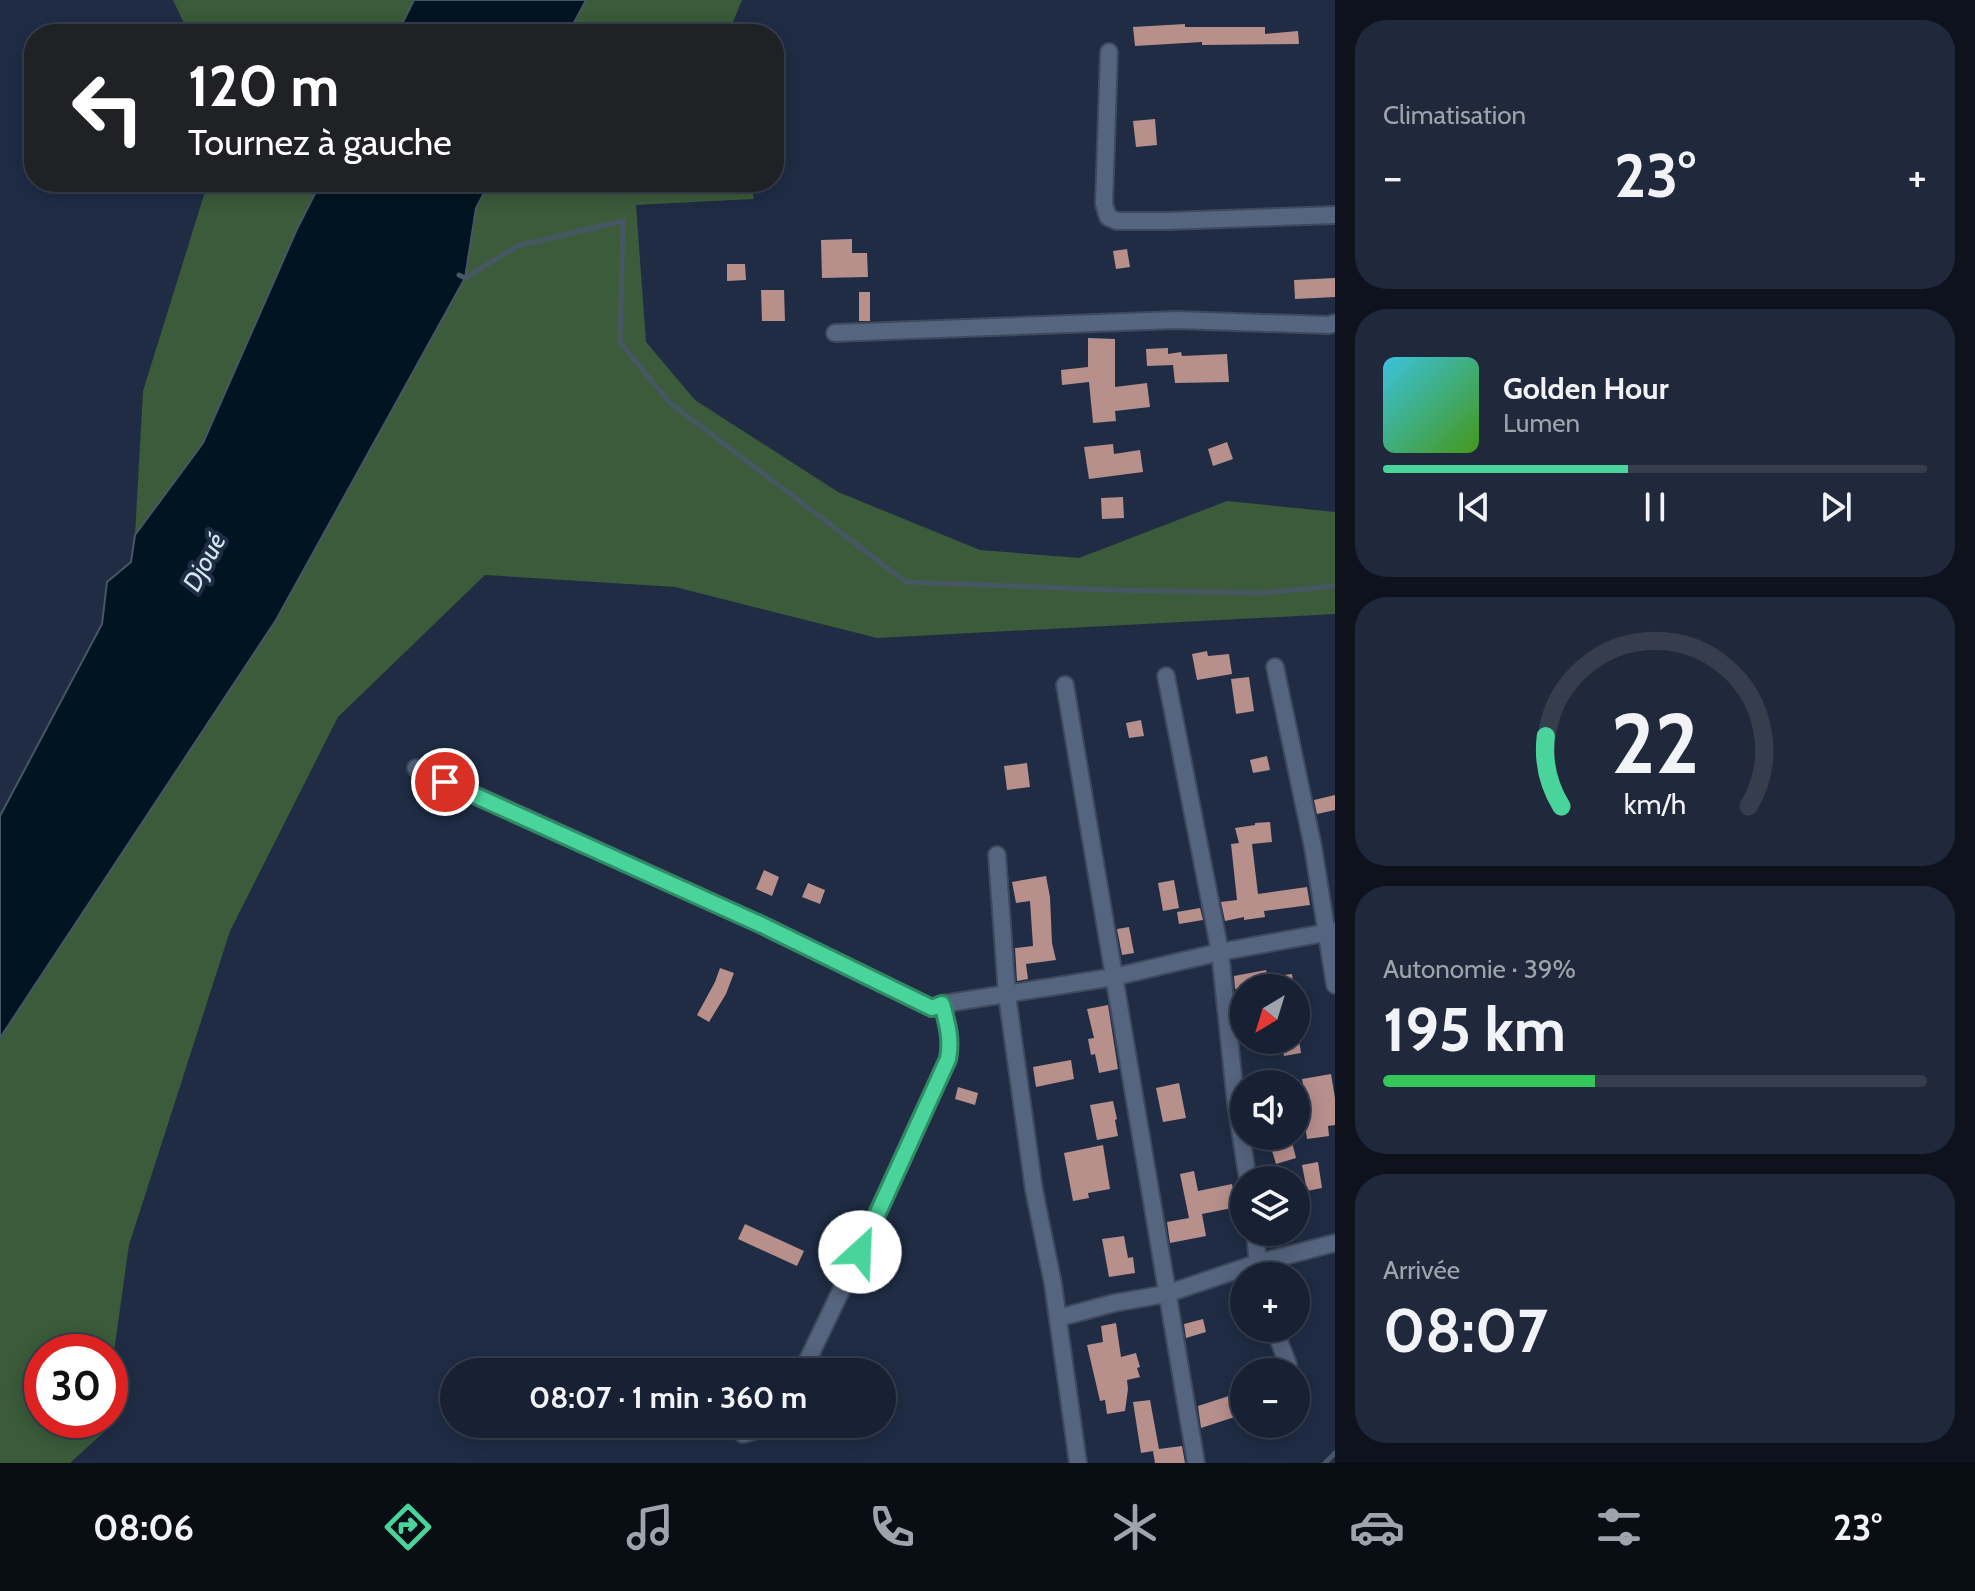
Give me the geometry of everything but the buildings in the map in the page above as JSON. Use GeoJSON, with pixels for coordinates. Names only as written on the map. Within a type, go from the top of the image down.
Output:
{"type":"FeatureCollection","features":[{"type":"Feature","properties":{"kind":"street"},"geometry":{"type":"LineString","coordinates":[[1109,52],[1104,204],[1108,217],[1117,221],[1167,221],[1335,215]]}},
{"type":"Feature","properties":{"kind":"street"},"geometry":{"type":"LineString","coordinates":[[835,333],[1176,320],[1335,323]]}},
{"type":"Feature","properties":{"kind":"street"},"geometry":{"type":"LineString","coordinates":[[1275,667],[1331,932],[1335,985]]}},
{"type":"Feature","properties":{"kind":"street"},"geometry":{"type":"LineString","coordinates":[[1166,676],[1220,952],[1246,1166]]}},
{"type":"Feature","properties":{"kind":"street"},"geometry":{"type":"LineString","coordinates":[[1065,685],[1196,1463]]}},
{"type":"Feature","properties":{"kind":"street"},"geometry":{"type":"LineString","coordinates":[[416,768],[762,925],[932,1008],[1114,977],[1220,952],[1331,932]]}},
{"type":"Feature","properties":{"kind":"street"},"geometry":{"type":"LineString","coordinates":[[997,855],[1007,995],[1034,1190],[1053,1284],[1078,1463]]}},
{"type":"Feature","properties":{"kind":"street"},"geometry":{"type":"LineString","coordinates":[[809,1358],[948,1059],[951,1045],[942,1004]]}},
{"type":"Feature","properties":{"kind":"street"},"geometry":{"type":"LineString","coordinates":[[1281,1262],[1335,1243]]}},
{"type":"Feature","properties":{"kind":"street"},"geometry":{"type":"LineString","coordinates":[[1058,1318],[1230,1277]]}},
{"type":"Feature","properties":{"kind":"green space"},"geometry":{"type":"Polygon","coordinates":[[[173,0],[414,0],[402,24],[184,24],[173,0]]]}},
{"type":"Feature","properties":{"kind":"green space"},"geometry":{"type":"Polygon","coordinates":[[[586,0],[742,0],[732,24],[573,24],[586,0]]]}},
{"type":"Feature","properties":{"kind":"green space"},"geometry":{"type":"Polygon","coordinates":[[[205,192],[316,192],[203,443],[135,535],[143,391],[205,192]]]}},
{"type":"Feature","properties":{"kind":"green space"},"geometry":{"type":"Polygon","coordinates":[[[485,192],[752,192],[754,199],[636,205],[646,342],[695,400],[838,492],[980,550],[1079,558],[1227,501],[1335,512],[1335,614],[877,638],[675,587],[485,575],[338,717],[230,931],[129,1245],[116,1334],[24,1334],[24,1438],[98,1438],[70,1463],[0,1463],[0,1039],[276,620],[465,278],[476,208],[485,192]]]}},
{"type":"Feature","properties":{"kind":"water"},"geometry":{"type":"Polygon","coordinates":[[[414,0],[586,0],[573,24],[402,24],[414,0]]]}},
{"type":"Feature","properties":{"kind":"water","name":"Djoué"},"geometry":{"type":"Polygon","coordinates":[[[316,192],[485,192],[476,208],[465,278],[276,620],[0,1038],[0,816],[102,624],[107,582],[131,562],[135,535],[203,443],[316,192]]]}},
{"type":"Feature","properties":{"kind":"waterway"},"geometry":{"type":"LineString","coordinates":[[459,275],[465,278],[517,246],[623,221],[620,342],[669,402],[906,582],[1263,593],[1335,586]]}},
{"type":"Feature","properties":{"kind":"waterway"},"geometry":{"type":"LineString","coordinates":[[1325,1463],[1335,1453]]}},
{"type":"Feature","properties":{"kind":"route"},"geometry":{"type":"LineString","coordinates":[[445,782],[762,925],[932,1008],[942,1004],[951,1045],[948,1059],[860,1252]]}}]}
